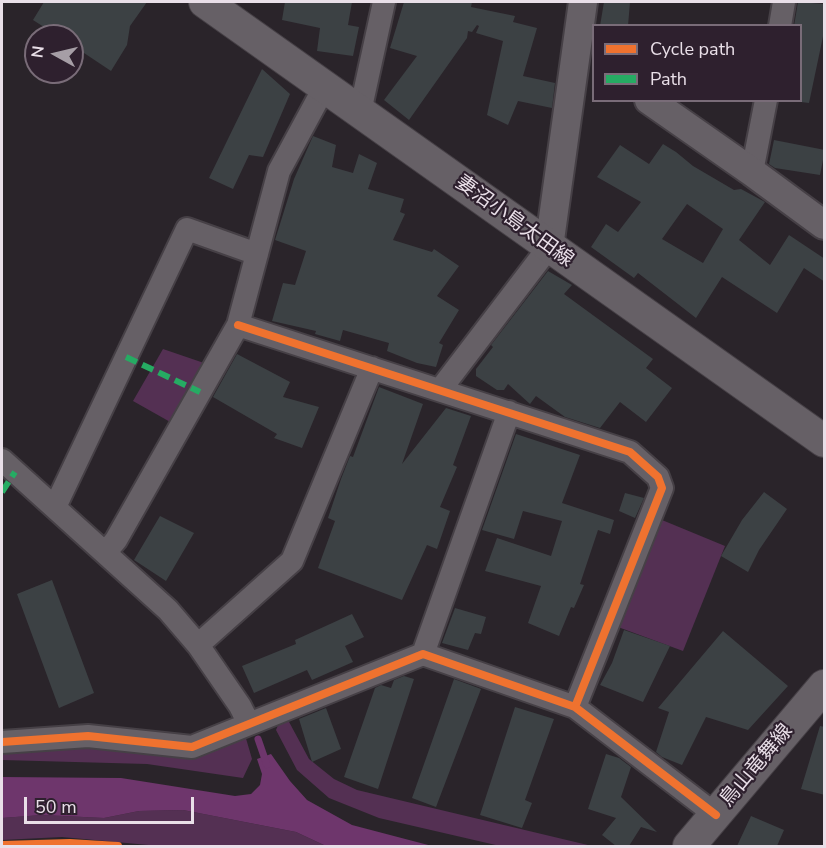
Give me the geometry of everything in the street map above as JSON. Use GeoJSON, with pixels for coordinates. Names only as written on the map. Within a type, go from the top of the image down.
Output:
{"type":"FeatureCollection","features":[{"type":"Feature","properties":{"kind":"main road","name":"妻沼小島太田線"},"geometry":{"type":"LineString","coordinates":[[205,2],[825,441]]}},
{"type":"Feature","properties":{"kind":"main road","name":"鳥山竜舞線"},"geometry":{"type":"LineString","coordinates":[[689,846],[825,686]]}},
{"type":"Feature","properties":{"kind":"street"},"geometry":{"type":"LineString","coordinates":[[360,112],[384,2]]}},
{"type":"Feature","properties":{"kind":"street"},"geometry":{"type":"LineString","coordinates":[[440,390],[549,247],[585,56],[583,2]]}},
{"type":"Feature","properties":{"kind":"street"},"geometry":{"type":"LineString","coordinates":[[780,24],[784,2]]}},
{"type":"Feature","properties":{"kind":"street"},"geometry":{"type":"LineString","coordinates":[[106,552],[116,540],[238,325],[279,171],[325,86]]}},
{"type":"Feature","properties":{"kind":"street"},"geometry":{"type":"LineString","coordinates":[[652,102],[824,223]]}},
{"type":"Feature","properties":{"kind":"street"},"geometry":{"type":"LineString","coordinates":[[752,172],[765,102]]}},
{"type":"Feature","properties":{"kind":"street"},"geometry":{"type":"LineString","coordinates":[[55,507],[187,229],[257,254]]}},
{"type":"Feature","properties":{"kind":"street"},"geometry":{"type":"LineString","coordinates":[[238,325],[630,452],[658,477],[662,488],[575,707]]}},
{"type":"Feature","properties":{"kind":"street"},"geometry":{"type":"LineString","coordinates":[[198,645],[292,561],[372,368]]}},
{"type":"Feature","properties":{"kind":"street"},"geometry":{"type":"LineString","coordinates":[[423,654],[509,412]]}},
{"type":"Feature","properties":{"kind":"street"},"geometry":{"type":"LineString","coordinates":[[2,460],[168,610],[198,645],[240,706],[249,724]]}},
{"type":"Feature","properties":{"kind":"street"},"geometry":{"type":"LineString","coordinates":[[2,742],[88,736],[192,747],[423,654],[575,707],[716,815]]}},
{"type":"Feature","properties":{"kind":"shaded area"},"geometry":{"type":"Polygon","coordinates":[[[163,349],[204,363],[172,423],[133,401],[163,349]]]}},
{"type":"Feature","properties":{"kind":"shaded area"},"geometry":{"type":"Polygon","coordinates":[[[662,520],[725,546],[683,651],[618,627],[662,520]]]}},
{"type":"Feature","properties":{"kind":"shaded area"},"geometry":{"type":"Polygon","coordinates":[[[288,720],[309,759],[334,779],[357,790],[592,846],[500,846],[379,818],[329,798],[297,770],[276,730],[278,725],[288,720]]]}},
{"type":"Feature","properties":{"kind":"shaded area"},"geometry":{"type":"Polygon","coordinates":[[[245,735],[252,759],[243,778],[147,764],[2,760],[2,747],[245,735]]]}},
{"type":"Feature","properties":{"kind":"shaded area"},"geometry":{"type":"Polygon","coordinates":[[[271,754],[307,800],[352,825],[432,846],[326,846],[296,832],[183,810],[139,811],[104,818],[42,815],[2,818],[2,777],[121,778],[235,796],[251,794],[260,785],[262,774],[257,759],[271,754]]]}},
{"type":"Feature","properties":{"kind":"shaded area"},"geometry":{"type":"Polygon","coordinates":[[[183,810],[296,832],[326,846],[159,846],[62,837],[2,840],[2,818],[42,815],[104,818],[139,811],[183,810]]]}},
{"type":"Feature","properties":{"kind":"building"},"geometry":{"type":"Polygon","coordinates":[[[44,2],[147,2],[130,26],[127,45],[111,71],[84,53],[84,24],[39,24],[33,20],[44,2]]]}},
{"type":"Feature","properties":{"kind":"building"},"geometry":{"type":"Polygon","coordinates":[[[285,2],[352,2],[348,25],[359,27],[353,56],[317,51],[320,28],[282,20],[285,2]]]}},
{"type":"Feature","properties":{"kind":"building"},"geometry":{"type":"Polygon","coordinates":[[[404,2],[472,2],[471,7],[515,16],[513,22],[537,28],[523,76],[555,83],[552,108],[518,101],[508,125],[487,115],[503,41],[476,33],[479,26],[477,25],[472,32],[468,31],[467,38],[409,120],[384,100],[417,56],[390,48],[404,2]]]}},
{"type":"Feature","properties":{"kind":"building"},"geometry":{"type":"Polygon","coordinates":[[[604,2],[630,2],[628,24],[600,24],[604,2]]]}},
{"type":"Feature","properties":{"kind":"building"},"geometry":{"type":"Polygon","coordinates":[[[798,2],[825,4],[825,27],[809,103],[801,102],[802,24],[794,24],[798,2]]]}},
{"type":"Feature","properties":{"kind":"building"},"geometry":{"type":"Polygon","coordinates":[[[262,69],[290,94],[263,157],[249,155],[233,189],[209,178],[262,69]]]}},
{"type":"Feature","properties":{"kind":"building"},"geometry":{"type":"Polygon","coordinates":[[[313,136],[336,145],[332,167],[353,173],[359,154],[377,163],[368,189],[404,199],[400,212],[405,214],[393,240],[432,252],[434,249],[459,266],[437,296],[459,310],[439,343],[443,345],[436,367],[417,363],[387,351],[389,343],[343,330],[340,341],[315,334],[316,331],[272,321],[283,283],[295,285],[306,251],[275,240],[294,179],[313,136]]]}},
{"type":"Feature","properties":{"kind":"building"},"geometry":{"type":"Polygon","coordinates":[[[774,140],[825,150],[820,175],[775,168],[769,164],[774,140]]]}},
{"type":"Feature","properties":{"kind":"building"},"geometry":{"type":"Polygon","coordinates":[[[663,144],[693,166],[734,190],[741,189],[765,202],[739,240],[770,265],[789,235],[825,259],[825,282],[804,268],[777,313],[722,277],[696,318],[638,273],[634,278],[591,247],[606,224],[618,232],[641,202],[597,177],[620,145],[649,164],[663,144]],[[687,204],[662,239],[703,263],[723,229],[687,204]]]}},
{"type":"Feature","properties":{"kind":"building"},"geometry":{"type":"Polygon","coordinates":[[[548,271],[572,285],[564,294],[653,359],[646,368],[672,388],[646,422],[620,402],[600,428],[565,417],[536,396],[530,404],[508,384],[504,390],[497,390],[476,376],[476,369],[493,347],[491,345],[548,271]]]}},
{"type":"Feature","properties":{"kind":"building"},"geometry":{"type":"Polygon","coordinates":[[[237,354],[290,382],[283,397],[319,407],[302,448],[274,438],[277,434],[213,397],[237,354]]]}},
{"type":"Feature","properties":{"kind":"building"},"geometry":{"type":"Polygon","coordinates":[[[379,387],[423,404],[402,464],[446,408],[471,416],[453,465],[457,467],[440,507],[450,511],[437,549],[427,545],[402,600],[318,568],[335,521],[328,518],[341,479],[350,456],[353,457],[379,387]]]}},
{"type":"Feature","properties":{"kind":"building"},"geometry":{"type":"Polygon","coordinates":[[[516,434],[580,455],[562,503],[614,520],[610,534],[598,530],[580,584],[584,585],[574,608],[571,607],[559,636],[528,623],[541,586],[485,571],[497,538],[551,556],[562,521],[523,511],[514,539],[482,530],[516,434]]]}},
{"type":"Feature","properties":{"kind":"building"},"geometry":{"type":"Polygon","coordinates":[[[764,492],[787,509],[759,550],[748,572],[721,556],[742,520],[764,492]]]}},
{"type":"Feature","properties":{"kind":"building"},"geometry":{"type":"Polygon","coordinates":[[[625,493],[644,498],[635,518],[619,511],[625,493]]]}},
{"type":"Feature","properties":{"kind":"building"},"geometry":{"type":"Polygon","coordinates":[[[160,516],[194,533],[166,581],[134,560],[160,516]]]}},
{"type":"Feature","properties":{"kind":"building"},"geometry":{"type":"Polygon","coordinates":[[[52,580],[94,693],[59,708],[17,594],[52,580]]]}},
{"type":"Feature","properties":{"kind":"building"},"geometry":{"type":"Polygon","coordinates":[[[455,608],[486,617],[481,634],[475,633],[468,650],[442,643],[455,608]]]}},
{"type":"Feature","properties":{"kind":"building"},"geometry":{"type":"Polygon","coordinates":[[[352,614],[364,637],[345,646],[353,662],[312,680],[307,670],[254,693],[242,666],[296,644],[295,640],[352,614]]]}},
{"type":"Feature","properties":{"kind":"building"},"geometry":{"type":"Polygon","coordinates":[[[624,630],[670,646],[643,702],[600,685],[612,663],[624,630]]]}},
{"type":"Feature","properties":{"kind":"building"},"geometry":{"type":"Polygon","coordinates":[[[723,631],[788,686],[748,730],[706,717],[682,765],[656,752],[669,712],[658,708],[723,631]]]}},
{"type":"Feature","properties":{"kind":"building"},"geometry":{"type":"Polygon","coordinates":[[[404,676],[414,679],[378,789],[344,777],[375,688],[381,685],[391,688],[394,680],[404,676]]]}},
{"type":"Feature","properties":{"kind":"building"},"geometry":{"type":"Polygon","coordinates":[[[454,679],[481,689],[436,807],[412,798],[454,679]]]}},
{"type":"Feature","properties":{"kind":"building"},"geometry":{"type":"Polygon","coordinates":[[[515,707],[554,719],[525,800],[532,803],[522,828],[480,815],[515,707]]]}},
{"type":"Feature","properties":{"kind":"building"},"geometry":{"type":"Polygon","coordinates":[[[326,708],[341,749],[312,762],[299,719],[326,708]]]}},
{"type":"Feature","properties":{"kind":"building"},"geometry":{"type":"Polygon","coordinates":[[[820,726],[825,727],[825,795],[801,789],[820,726]]]}},
{"type":"Feature","properties":{"kind":"building"},"geometry":{"type":"Polygon","coordinates":[[[606,754],[619,758],[631,767],[621,797],[657,832],[641,827],[629,846],[616,846],[602,835],[616,818],[588,809],[606,754]]]}},
{"type":"Feature","properties":{"kind":"building"},"geometry":{"type":"Polygon","coordinates":[[[751,816],[784,830],[777,846],[737,846],[751,816]]]}},
{"type":"Feature","properties":{"kind":"waterway"},"geometry":{"type":"LineString","coordinates":[[258,739],[267,765]]}},
{"type":"Feature","properties":{"kind":"marked path"},"geometry":{"type":"LineString","coordinates":[[126,357],[200,392]]}},
{"type":"Feature","properties":{"kind":"marked path"},"geometry":{"type":"LineString","coordinates":[[2,492],[15,472]]}},
{"type":"Feature","properties":{"kind":"cycle path"},"geometry":{"type":"LineString","coordinates":[[238,325],[630,452],[658,477],[662,488],[575,707]]}},
{"type":"Feature","properties":{"kind":"cycle path"},"geometry":{"type":"LineString","coordinates":[[2,742],[88,736],[192,747],[423,654],[575,707],[716,815]]}},
{"type":"Feature","properties":{"kind":"cycle path"},"geometry":{"type":"LineString","coordinates":[[2,845],[70,843],[118,846]]}}]}
